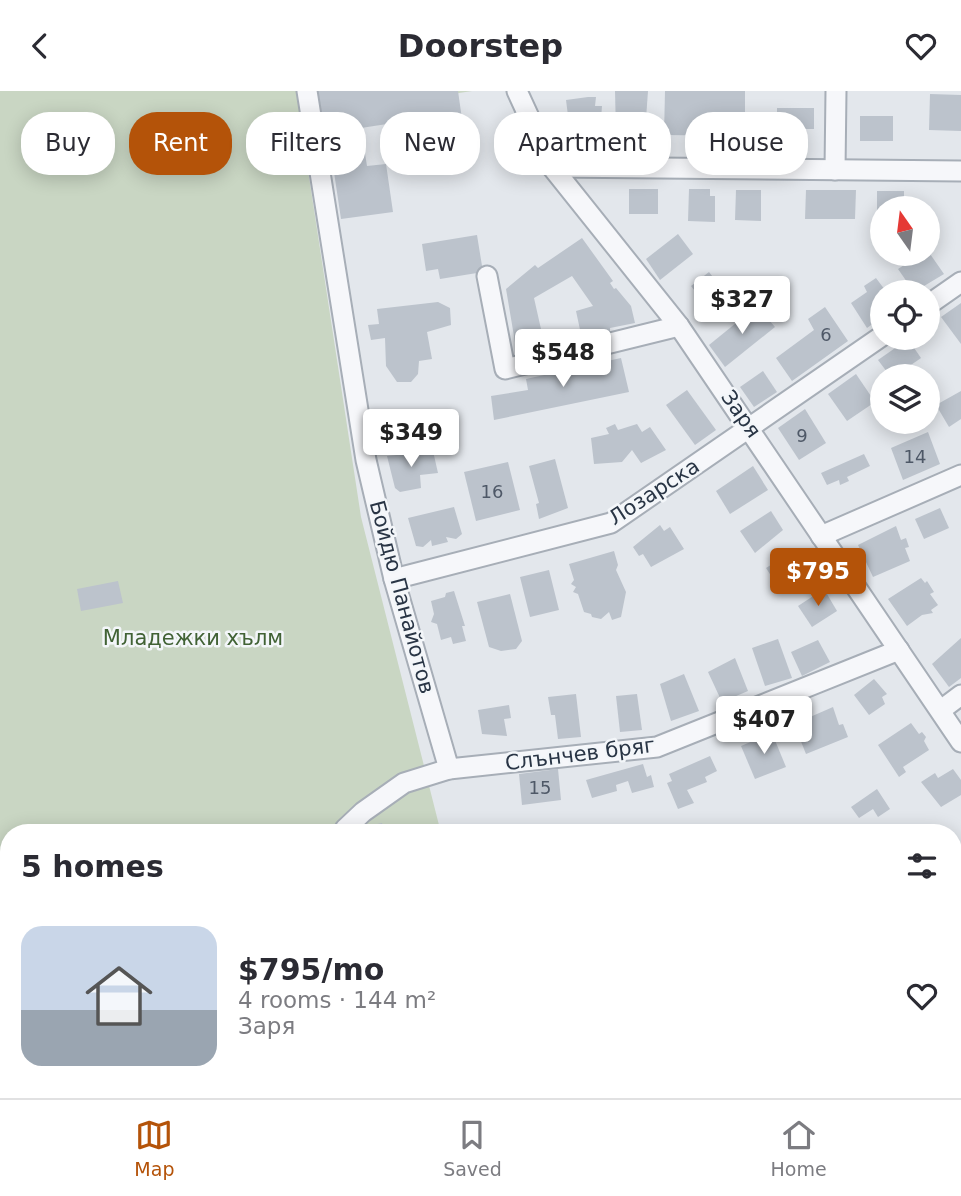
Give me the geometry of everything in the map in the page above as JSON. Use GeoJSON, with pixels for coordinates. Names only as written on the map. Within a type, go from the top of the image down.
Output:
{"type":"FeatureCollection","features":[{"type":"Feature","properties":{"kind":"street","name":"Бойдю Панайотов"},"geometry":{"type":"LineString","coordinates":[[307,91],[366,460],[394,579],[449,769]]}},
{"type":"Feature","properties":{"kind":"street","name":"Заря"},"geometry":{"type":"LineString","coordinates":[[517,91],[527,112]]}},
{"type":"Feature","properties":{"kind":"street"},"geometry":{"type":"LineString","coordinates":[[835,170],[836,91]]}},
{"type":"Feature","properties":{"kind":"street"},"geometry":{"type":"LineString","coordinates":[[671,168],[961,171]]}},
{"type":"Feature","properties":{"kind":"street","name":"Заря"},"geometry":{"type":"LineString","coordinates":[[558,175],[679,326],[961,742]]}},
{"type":"Feature","properties":{"kind":"street"},"geometry":{"type":"LineString","coordinates":[[486,276],[505,369],[679,326]]}},
{"type":"Feature","properties":{"kind":"street"},"geometry":{"type":"LineString","coordinates":[[940,297],[961,282]]}},
{"type":"Feature","properties":{"kind":"street","name":"Лозарска"},"geometry":{"type":"LineString","coordinates":[[394,579],[611,523],[870,344]]}},
{"type":"Feature","properties":{"kind":"street"},"geometry":{"type":"LineString","coordinates":[[821,535],[961,475]]}},
{"type":"Feature","properties":{"kind":"street","name":"Слънчев бряг"},"geometry":{"type":"LineString","coordinates":[[351,824],[404,783],[449,769],[657,747],[899,650]]}},
{"type":"Feature","properties":{"kind":"street"},"geometry":{"type":"LineString","coordinates":[[941,710],[961,695]]}},
{"type":"Feature","properties":{"kind":"green space","name":"Младежки хълм"},"geometry":{"type":"Polygon","coordinates":[[[0,91],[472,91],[338,112],[246,112],[246,175],[309,175],[361,517],[439,824],[0,824],[0,91]]]}},
{"type":"Feature","properties":{"kind":"building"},"geometry":{"type":"Polygon","coordinates":[[[317,91],[458,91],[461,112],[380,112],[380,125],[366,127],[366,112],[320,112],[317,91]]]}},
{"type":"Feature","properties":{"kind":"building"},"geometry":{"type":"Polygon","coordinates":[[[615,91],[648,91],[646,112],[616,112],[615,91]]]}},
{"type":"Feature","properties":{"kind":"building"},"geometry":{"type":"Polygon","coordinates":[[[665,91],[745,91],[745,112],[685,112],[685,135],[671,135],[671,112],[665,112],[665,91]]]}},
{"type":"Feature","properties":{"kind":"building"},"geometry":{"type":"Polygon","coordinates":[[[930,94],[961,95],[961,131],[929,130],[930,94]]]}},
{"type":"Feature","properties":{"kind":"building"},"geometry":{"type":"Polygon","coordinates":[[[596,97],[595,106],[602,106],[602,112],[568,112],[566,100],[596,97]]]}},
{"type":"Feature","properties":{"kind":"building"},"geometry":{"type":"Polygon","coordinates":[[[777,108],[814,108],[814,129],[808,129],[808,112],[777,112],[777,108]]]}},
{"type":"Feature","properties":{"kind":"building"},"geometry":{"type":"Polygon","coordinates":[[[860,116],[893,116],[893,141],[860,141],[860,116]]]}},
{"type":"Feature","properties":{"kind":"building"},"geometry":{"type":"Polygon","coordinates":[[[366,160],[367,166],[380,165],[380,175],[388,175],[393,212],[341,219],[334,175],[366,175],[366,160]]]}},
{"type":"Feature","properties":{"kind":"building"},"geometry":{"type":"Polygon","coordinates":[[[629,189],[658,189],[658,214],[629,214],[629,189]]]}},
{"type":"Feature","properties":{"kind":"building"},"geometry":{"type":"Polygon","coordinates":[[[689,189],[710,189],[710,196],[715,196],[715,222],[688,221],[689,189]]]}},
{"type":"Feature","properties":{"kind":"building"},"geometry":{"type":"Polygon","coordinates":[[[736,190],[761,190],[761,221],[735,220],[736,190]]]}},
{"type":"Feature","properties":{"kind":"building"},"geometry":{"type":"Polygon","coordinates":[[[806,190],[856,190],[855,219],[805,219],[806,190]]]}},
{"type":"Feature","properties":{"kind":"building"},"geometry":{"type":"Polygon","coordinates":[[[877,191],[904,191],[904,196],[877,196],[877,191]]]}},
{"type":"Feature","properties":{"kind":"building"},"geometry":{"type":"Polygon","coordinates":[[[678,234],[693,254],[660,280],[646,259],[678,234]]]}},
{"type":"Feature","properties":{"kind":"building"},"geometry":{"type":"Polygon","coordinates":[[[477,235],[483,272],[440,279],[438,269],[426,271],[422,244],[477,235]]]}},
{"type":"Feature","properties":{"kind":"building"},"geometry":{"type":"Polygon","coordinates":[[[582,238],[613,281],[610,283],[614,289],[616,288],[631,306],[635,323],[610,328],[610,333],[582,339],[576,311],[593,306],[572,276],[534,298],[543,338],[541,342],[516,348],[506,289],[535,265],[538,268],[582,238]]]}},
{"type":"Feature","properties":{"kind":"building"},"geometry":{"type":"Polygon","coordinates":[[[903,266],[938,266],[944,274],[934,280],[906,280],[898,269],[903,266]]]}},
{"type":"Feature","properties":{"kind":"building"},"geometry":{"type":"Polygon","coordinates":[[[709,272],[729,298],[708,315],[695,299],[699,296],[691,286],[709,272]]]}},
{"type":"Feature","properties":{"kind":"building"},"geometry":{"type":"Polygon","coordinates":[[[870,282],[870,326],[867,328],[851,303],[867,292],[864,286],[870,282]]]}},
{"type":"Feature","properties":{"kind":"building"},"geometry":{"type":"Polygon","coordinates":[[[438,302],[450,308],[451,325],[427,332],[432,359],[419,361],[418,374],[411,382],[397,382],[386,366],[385,338],[371,340],[368,325],[379,324],[377,309],[438,302]]]}},
{"type":"Feature","properties":{"kind":"building"},"geometry":{"type":"Polygon","coordinates":[[[961,303],[961,344],[941,317],[961,303]]]}},
{"type":"Feature","properties":{"kind":"building"},"geometry":{"type":"Polygon","coordinates":[[[757,306],[775,327],[725,367],[709,345],[757,306]]]}},
{"type":"Feature","properties":{"kind":"building"},"geometry":{"type":"Polygon","coordinates":[[[825,307],[848,341],[792,381],[776,358],[814,330],[808,319],[825,307]]]}},
{"type":"Feature","properties":{"kind":"building"},"geometry":{"type":"Polygon","coordinates":[[[892,350],[916,350],[921,358],[912,364],[881,364],[878,360],[892,350]]]}},
{"type":"Feature","properties":{"kind":"building"},"geometry":{"type":"Polygon","coordinates":[[[621,358],[629,392],[494,420],[491,396],[528,390],[526,379],[621,358]]]}},
{"type":"Feature","properties":{"kind":"building"},"geometry":{"type":"Polygon","coordinates":[[[763,371],[777,392],[754,407],[740,387],[763,371]]]}},
{"type":"Feature","properties":{"kind":"building"},"geometry":{"type":"Polygon","coordinates":[[[856,374],[870,395],[870,405],[847,421],[828,394],[856,374]]]}},
{"type":"Feature","properties":{"kind":"building"},"geometry":{"type":"Polygon","coordinates":[[[687,390],[716,430],[695,445],[666,405],[687,390]]]}},
{"type":"Feature","properties":{"kind":"building"},"geometry":{"type":"Polygon","coordinates":[[[961,391],[961,419],[949,427],[940,412],[940,403],[961,391]]]}},
{"type":"Feature","properties":{"kind":"building"},"geometry":{"type":"Polygon","coordinates":[[[805,409],[826,443],[799,460],[778,428],[805,409]]]}},
{"type":"Feature","properties":{"kind":"building"},"geometry":{"type":"Polygon","coordinates":[[[615,424],[618,430],[637,424],[642,432],[650,427],[666,450],[641,463],[632,450],[622,462],[594,464],[591,438],[609,434],[606,428],[615,424]]]}},
{"type":"Feature","properties":{"kind":"building"},"geometry":{"type":"Polygon","coordinates":[[[929,434],[940,464],[903,480],[891,448],[929,434]]]}},
{"type":"Feature","properties":{"kind":"building"},"geometry":{"type":"Polygon","coordinates":[[[433,451],[438,473],[420,475],[421,488],[400,492],[395,488],[387,456],[433,451]]]}},
{"type":"Feature","properties":{"kind":"building"},"geometry":{"type":"Polygon","coordinates":[[[864,454],[870,466],[847,477],[849,481],[840,485],[839,480],[827,485],[821,473],[864,454]]]}},
{"type":"Feature","properties":{"kind":"building"},"geometry":{"type":"Polygon","coordinates":[[[555,459],[568,508],[539,519],[536,504],[539,503],[529,466],[555,459]]]}},
{"type":"Feature","properties":{"kind":"building"},"geometry":{"type":"Polygon","coordinates":[[[508,462],[520,510],[476,521],[464,472],[508,462]]]}},
{"type":"Feature","properties":{"kind":"building"},"geometry":{"type":"Polygon","coordinates":[[[753,466],[768,490],[730,514],[716,491],[753,466]]]}},
{"type":"Feature","properties":{"kind":"building"},"geometry":{"type":"Polygon","coordinates":[[[454,507],[462,534],[456,539],[446,537],[448,542],[432,546],[431,540],[423,547],[416,546],[408,518],[454,507]]]}},
{"type":"Feature","properties":{"kind":"building"},"geometry":{"type":"Polygon","coordinates":[[[940,508],[949,528],[924,539],[915,519],[940,508]]]}},
{"type":"Feature","properties":{"kind":"building"},"geometry":{"type":"Polygon","coordinates":[[[771,511],[783,530],[755,553],[740,531],[771,511]]]}},
{"type":"Feature","properties":{"kind":"building"},"geometry":{"type":"Polygon","coordinates":[[[660,525],[664,531],[670,527],[684,549],[651,567],[643,554],[639,556],[633,547],[660,525]]]}},
{"type":"Feature","properties":{"kind":"building"},"geometry":{"type":"Polygon","coordinates":[[[896,526],[901,540],[906,538],[909,547],[905,548],[910,561],[873,577],[858,545],[896,526]]]}},
{"type":"Feature","properties":{"kind":"building"},"geometry":{"type":"Polygon","coordinates":[[[796,549],[808,567],[789,579],[793,583],[781,591],[766,568],[796,549]]]}},
{"type":"Feature","properties":{"kind":"building"},"geometry":{"type":"Polygon","coordinates":[[[614,551],[618,565],[616,570],[626,592],[621,617],[612,620],[609,612],[601,619],[592,617],[584,612],[578,594],[573,592],[576,587],[571,584],[574,580],[569,564],[614,551]]]}},
{"type":"Feature","properties":{"kind":"building"},"geometry":{"type":"Polygon","coordinates":[[[549,570],[559,610],[530,617],[520,577],[549,570]]]}},
{"type":"Feature","properties":{"kind":"building"},"geometry":{"type":"Polygon","coordinates":[[[921,578],[925,583],[927,581],[934,592],[930,594],[938,605],[931,610],[933,613],[922,615],[907,626],[888,599],[921,578]]]}},
{"type":"Feature","properties":{"kind":"building"},"geometry":{"type":"Polygon","coordinates":[[[118,581],[123,603],[81,611],[77,589],[118,581]]]}},
{"type":"Feature","properties":{"kind":"building"},"geometry":{"type":"Polygon","coordinates":[[[824,589],[837,611],[812,627],[798,606],[824,589]]]}},
{"type":"Feature","properties":{"kind":"building"},"geometry":{"type":"Polygon","coordinates":[[[454,591],[465,626],[462,626],[466,641],[453,644],[451,637],[441,640],[437,624],[431,622],[434,614],[431,601],[454,591]]]}},
{"type":"Feature","properties":{"kind":"building"},"geometry":{"type":"Polygon","coordinates":[[[510,594],[522,641],[516,649],[501,651],[489,647],[477,602],[510,594]]]}},
{"type":"Feature","properties":{"kind":"building"},"geometry":{"type":"Polygon","coordinates":[[[961,638],[961,678],[949,687],[932,664],[961,638]]]}},
{"type":"Feature","properties":{"kind":"building"},"geometry":{"type":"Polygon","coordinates":[[[778,639],[792,678],[765,686],[752,648],[778,639]]]}},
{"type":"Feature","properties":{"kind":"building"},"geometry":{"type":"Polygon","coordinates":[[[818,640],[830,662],[802,676],[791,652],[818,640]]]}},
{"type":"Feature","properties":{"kind":"building"},"geometry":{"type":"Polygon","coordinates":[[[735,658],[748,691],[722,702],[708,672],[735,658]]]}},
{"type":"Feature","properties":{"kind":"building"},"geometry":{"type":"Polygon","coordinates":[[[684,674],[699,711],[671,721],[660,684],[684,674]]]}},
{"type":"Feature","properties":{"kind":"building"},"geometry":{"type":"Polygon","coordinates":[[[874,679],[887,694],[882,697],[885,704],[869,715],[854,695],[874,679]]]}},
{"type":"Feature","properties":{"kind":"building"},"geometry":{"type":"Polygon","coordinates":[[[576,694],[581,737],[558,739],[555,715],[551,715],[548,697],[576,694]]]}},
{"type":"Feature","properties":{"kind":"building"},"geometry":{"type":"Polygon","coordinates":[[[637,694],[642,730],[620,732],[616,696],[637,694]]]}},
{"type":"Feature","properties":{"kind":"building"},"geometry":{"type":"Polygon","coordinates":[[[509,705],[511,718],[504,719],[507,736],[482,734],[478,710],[509,705]]]}},
{"type":"Feature","properties":{"kind":"building"},"geometry":{"type":"Polygon","coordinates":[[[833,707],[839,725],[843,724],[848,737],[806,754],[794,724],[833,707]]]}},
{"type":"Feature","properties":{"kind":"building"},"geometry":{"type":"Polygon","coordinates":[[[911,723],[919,734],[922,732],[926,737],[924,741],[929,750],[903,767],[906,772],[899,777],[878,745],[911,723]]]}},
{"type":"Feature","properties":{"kind":"building"},"geometry":{"type":"Polygon","coordinates":[[[772,733],[786,767],[755,779],[741,746],[772,733]]]}},
{"type":"Feature","properties":{"kind":"building"},"geometry":{"type":"Polygon","coordinates":[[[710,756],[717,771],[705,777],[707,782],[687,790],[694,803],[678,809],[667,783],[672,781],[669,774],[710,756]]]}},
{"type":"Feature","properties":{"kind":"building"},"geometry":{"type":"Polygon","coordinates":[[[643,764],[647,777],[651,775],[654,787],[632,793],[628,781],[616,785],[617,791],[592,798],[586,780],[643,764]]]}},
{"type":"Feature","properties":{"kind":"building"},"geometry":{"type":"Polygon","coordinates":[[[558,769],[561,800],[522,805],[519,774],[558,769]]]}},
{"type":"Feature","properties":{"kind":"building"},"geometry":{"type":"Polygon","coordinates":[[[953,769],[961,780],[961,795],[941,807],[921,782],[935,773],[938,778],[953,769]]]}},
{"type":"Feature","properties":{"kind":"building"},"geometry":{"type":"Polygon","coordinates":[[[877,789],[890,809],[878,817],[873,809],[859,818],[851,807],[877,789]]]}}]}
